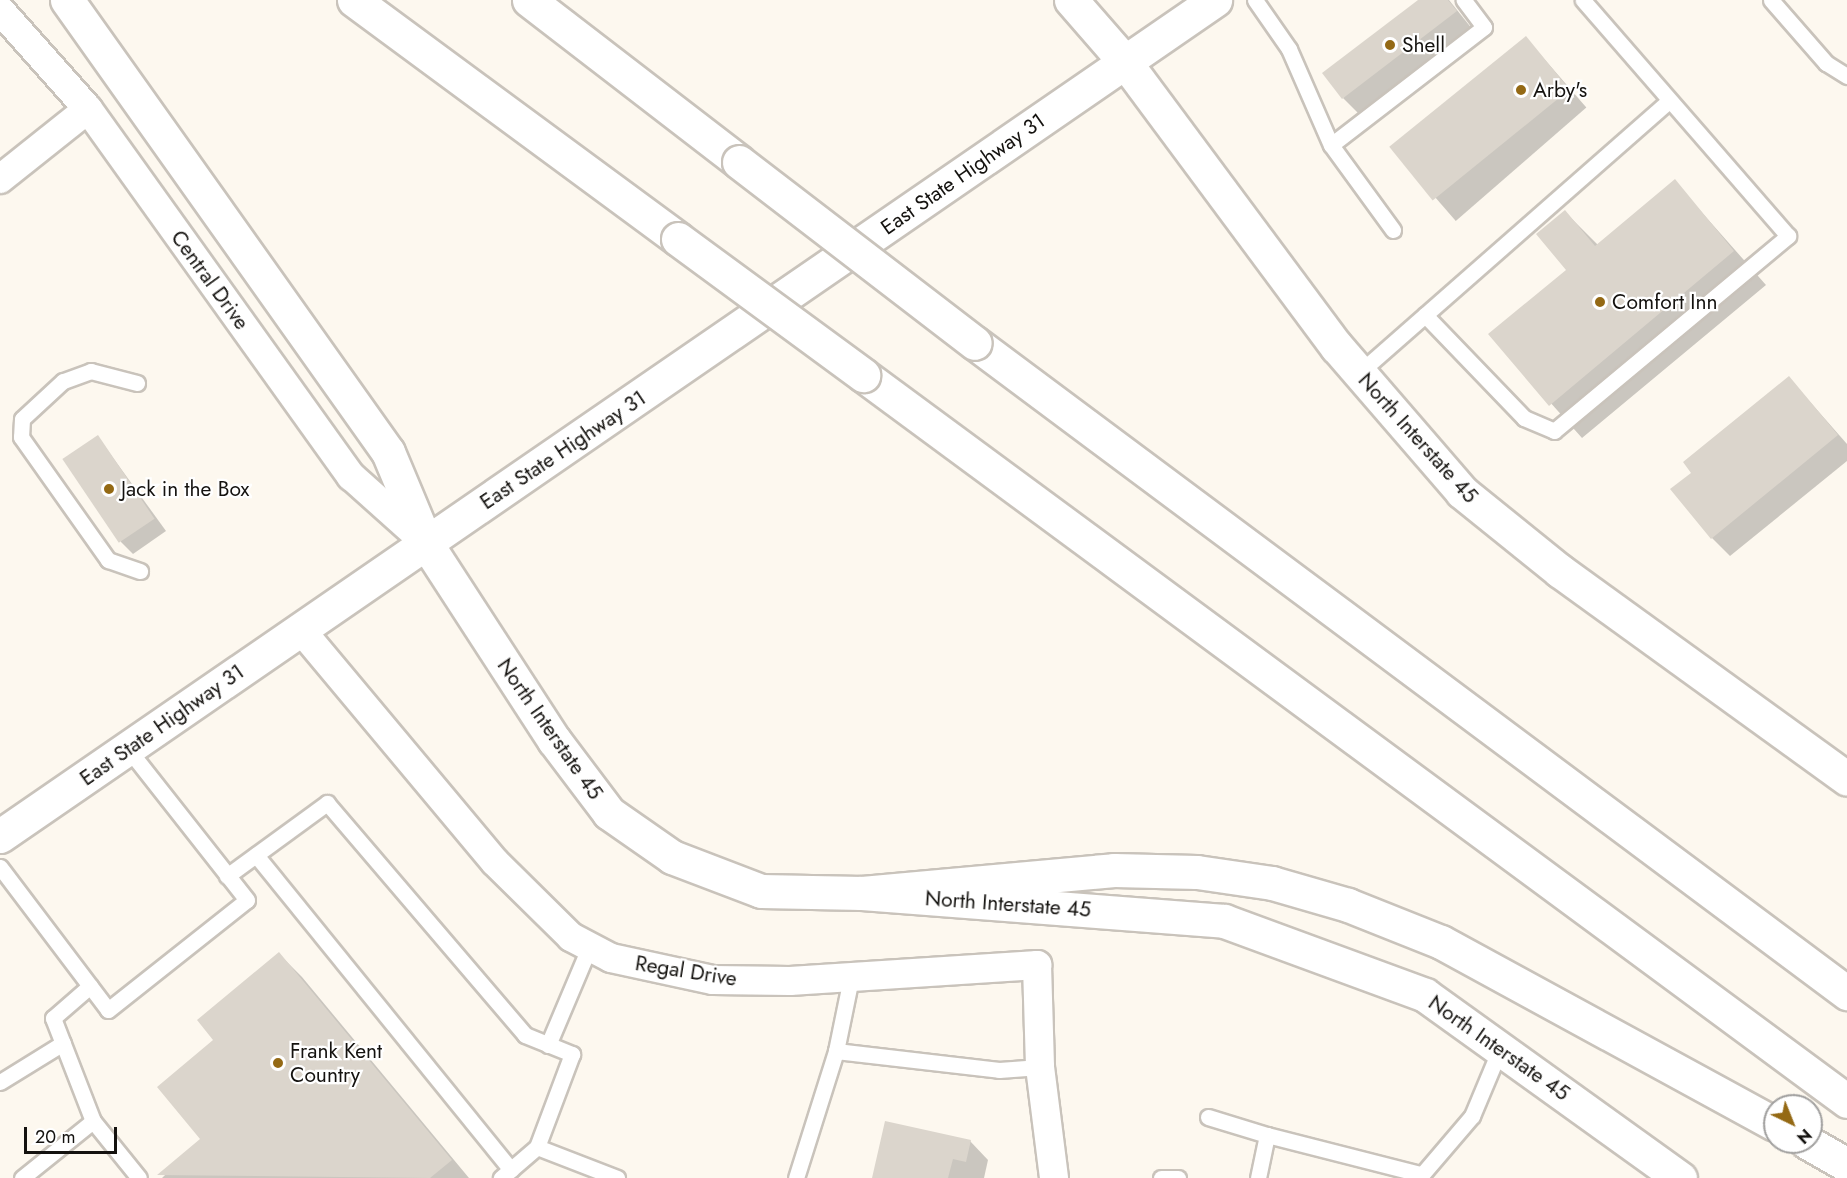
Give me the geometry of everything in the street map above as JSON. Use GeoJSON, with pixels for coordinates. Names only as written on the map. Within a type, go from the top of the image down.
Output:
{"type":"FeatureCollection","features":[{"type":"Feature","properties":{"kind":"main road","name":"North Interstate 45"},"geometry":{"type":"LineString","coordinates":[[67,0],[388,452],[426,543],[554,740],[609,813],[672,857],[760,891],[862,893],[1224,921],[1425,995],[1680,1178]]}},
{"type":"Feature","properties":{"kind":"main road"},"geometry":{"type":"LineString","coordinates":[[354,0],[1847,1101]]}},
{"type":"Feature","properties":{"kind":"main road"},"geometry":{"type":"LineString","coordinates":[[529,0],[975,343],[1847,993]]}},
{"type":"Feature","properties":{"kind":"main road","name":"North Interstate 45"},"geometry":{"type":"LineString","coordinates":[[1071,0],[1125,62],[1359,373],[1462,492],[1560,571],[1847,779]]}},
{"type":"Feature","properties":{"kind":"main road","name":"East State Highway 31"},"geometry":{"type":"LineString","coordinates":[[0,836],[1215,0]]}},
{"type":"Feature","properties":{"kind":"main road"},"geometry":{"type":"LineString","coordinates":[[862,893],[1114,870],[1197,872],[1272,884],[1348,905],[1441,942],[1763,1117]]}},
{"type":"Feature","properties":{"kind":"main road"},"geometry":{"type":"LineString","coordinates":[[1823,1151],[1847,1165]]}},
{"type":"Feature","properties":{"kind":"street","name":"Central Drive"},"geometry":{"type":"LineString","coordinates":[[0,10],[88,109],[351,476],[426,543]]}},
{"type":"Feature","properties":{"kind":"street"},"geometry":{"type":"LineString","coordinates":[[0,179],[88,109]]}},
{"type":"Feature","properties":{"kind":"street","name":"Regal Drive"},"geometry":{"type":"LineString","coordinates":[[301,630],[495,862],[589,948],[641,967],[714,980],[850,978],[1037,965],[1040,1067],[1054,1178]]}},
{"type":"Feature","properties":{"kind":"lane"},"geometry":{"type":"LineString","coordinates":[[1255,0],[1289,49],[1331,145],[1394,230]]}},
{"type":"Feature","properties":{"kind":"lane"},"geometry":{"type":"LineString","coordinates":[[1331,145],[1484,27],[1464,0]]}},
{"type":"Feature","properties":{"kind":"lane"},"geometry":{"type":"LineString","coordinates":[[1425,315],[1524,418],[1554,431],[1788,236],[1668,102],[1583,0]]}},
{"type":"Feature","properties":{"kind":"lane"},"geometry":{"type":"LineString","coordinates":[[1771,0],[1826,63],[1847,76]]}},
{"type":"Feature","properties":{"kind":"lane"},"geometry":{"type":"LineString","coordinates":[[1359,373],[1668,102]]}},
{"type":"Feature","properties":{"kind":"lane"},"geometry":{"type":"LineString","coordinates":[[137,383],[91,371],[63,381],[22,419],[21,437],[108,560],[140,572]]}},
{"type":"Feature","properties":{"kind":"lane"},"geometry":{"type":"LineString","coordinates":[[0,867],[108,1010],[247,900],[128,749]]}},
{"type":"Feature","properties":{"kind":"lane"},"geometry":{"type":"LineString","coordinates":[[227,876],[327,803],[525,1035],[572,1054],[537,1147],[506,1174],[256,855]]}},
{"type":"Feature","properties":{"kind":"lane"},"geometry":{"type":"LineString","coordinates":[[548,1045],[589,948]]}},
{"type":"Feature","properties":{"kind":"lane"},"geometry":{"type":"LineString","coordinates":[[796,1178],[836,1051],[850,978]]}},
{"type":"Feature","properties":{"kind":"lane"},"geometry":{"type":"LineString","coordinates":[[90,986],[53,1018],[93,1121],[139,1178]]}},
{"type":"Feature","properties":{"kind":"lane"},"geometry":{"type":"LineString","coordinates":[[0,1082],[63,1042]]}},
{"type":"Feature","properties":{"kind":"lane"},"geometry":{"type":"LineString","coordinates":[[1208,1117],[1420,1176],[1472,1116],[1500,1049]]}},
{"type":"Feature","properties":{"kind":"lane"},"geometry":{"type":"LineString","coordinates":[[836,1051],[999,1070],[1040,1067]]}},
{"type":"Feature","properties":{"kind":"lane"},"geometry":{"type":"LineString","coordinates":[[22,1178],[93,1121]]}},
{"type":"Feature","properties":{"kind":"lane"},"geometry":{"type":"LineString","coordinates":[[1258,1178],[1267,1135]]}},
{"type":"Feature","properties":{"kind":"lane"},"geometry":{"type":"LineString","coordinates":[[537,1147],[617,1178]]}},
{"type":"Feature","properties":{"kind":"lane"},"geometry":{"type":"LineString","coordinates":[[1161,1178],[1178,1178]]}},
{"type":"Feature","properties":{"kind":"building"},"geometry":{"type":"Polygon","coordinates":[[[1418,0],[1448,0],[1457,11],[1342,99],[1322,73],[1418,0]]]}},
{"type":"Feature","properties":{"kind":"building"},"geometry":{"type":"Polygon","coordinates":[[[1526,36],[1569,90],[1433,200],[1389,147],[1526,36]]]}},
{"type":"Feature","properties":{"kind":"building","name":"Comfort Inn"},"geometry":{"type":"Polygon","coordinates":[[[1675,179],[1734,251],[1549,406],[1488,334],[1566,270],[1536,234],[1565,210],[1595,246],[1675,179]]]}},
{"type":"Feature","properties":{"kind":"building"},"geometry":{"type":"Polygon","coordinates":[[[1789,376],[1838,435],[1711,539],[1670,489],[1691,473],[1683,462],[1789,376]]]}},
{"type":"Feature","properties":{"kind":"building","name":"Jack in the Box"},"geometry":{"type":"Polygon","coordinates":[[[98,435],[154,519],[119,543],[62,459],[98,435]]]}},
{"type":"Feature","properties":{"kind":"building","name":"Frank Kent Country"},"geometry":{"type":"Polygon","coordinates":[[[279,952],[452,1160],[430,1178],[157,1175],[200,1139],[157,1087],[213,1040],[197,1020],[279,952]]]}},
{"type":"Feature","properties":{"kind":"building"},"geometry":{"type":"Polygon","coordinates":[[[885,1121],[971,1140],[966,1162],[953,1159],[948,1178],[872,1178],[885,1121]]]}},
{"type":"Feature","properties":{"kind":"place","name":"Shell"},"geometry":{"type":"Point","coordinates":[1390,45]}},
{"type":"Feature","properties":{"kind":"place","name":"Arby's"},"geometry":{"type":"Point","coordinates":[1521,90]}},
{"type":"Feature","properties":{"kind":"place","name":"Comfort Inn"},"geometry":{"type":"Point","coordinates":[1600,302]}},
{"type":"Feature","properties":{"kind":"place","name":"Jack in the Box"},"geometry":{"type":"Point","coordinates":[109,489]}},
{"type":"Feature","properties":{"kind":"place","name":"Frank Kent Country"},"geometry":{"type":"Point","coordinates":[278,1063]}}]}
